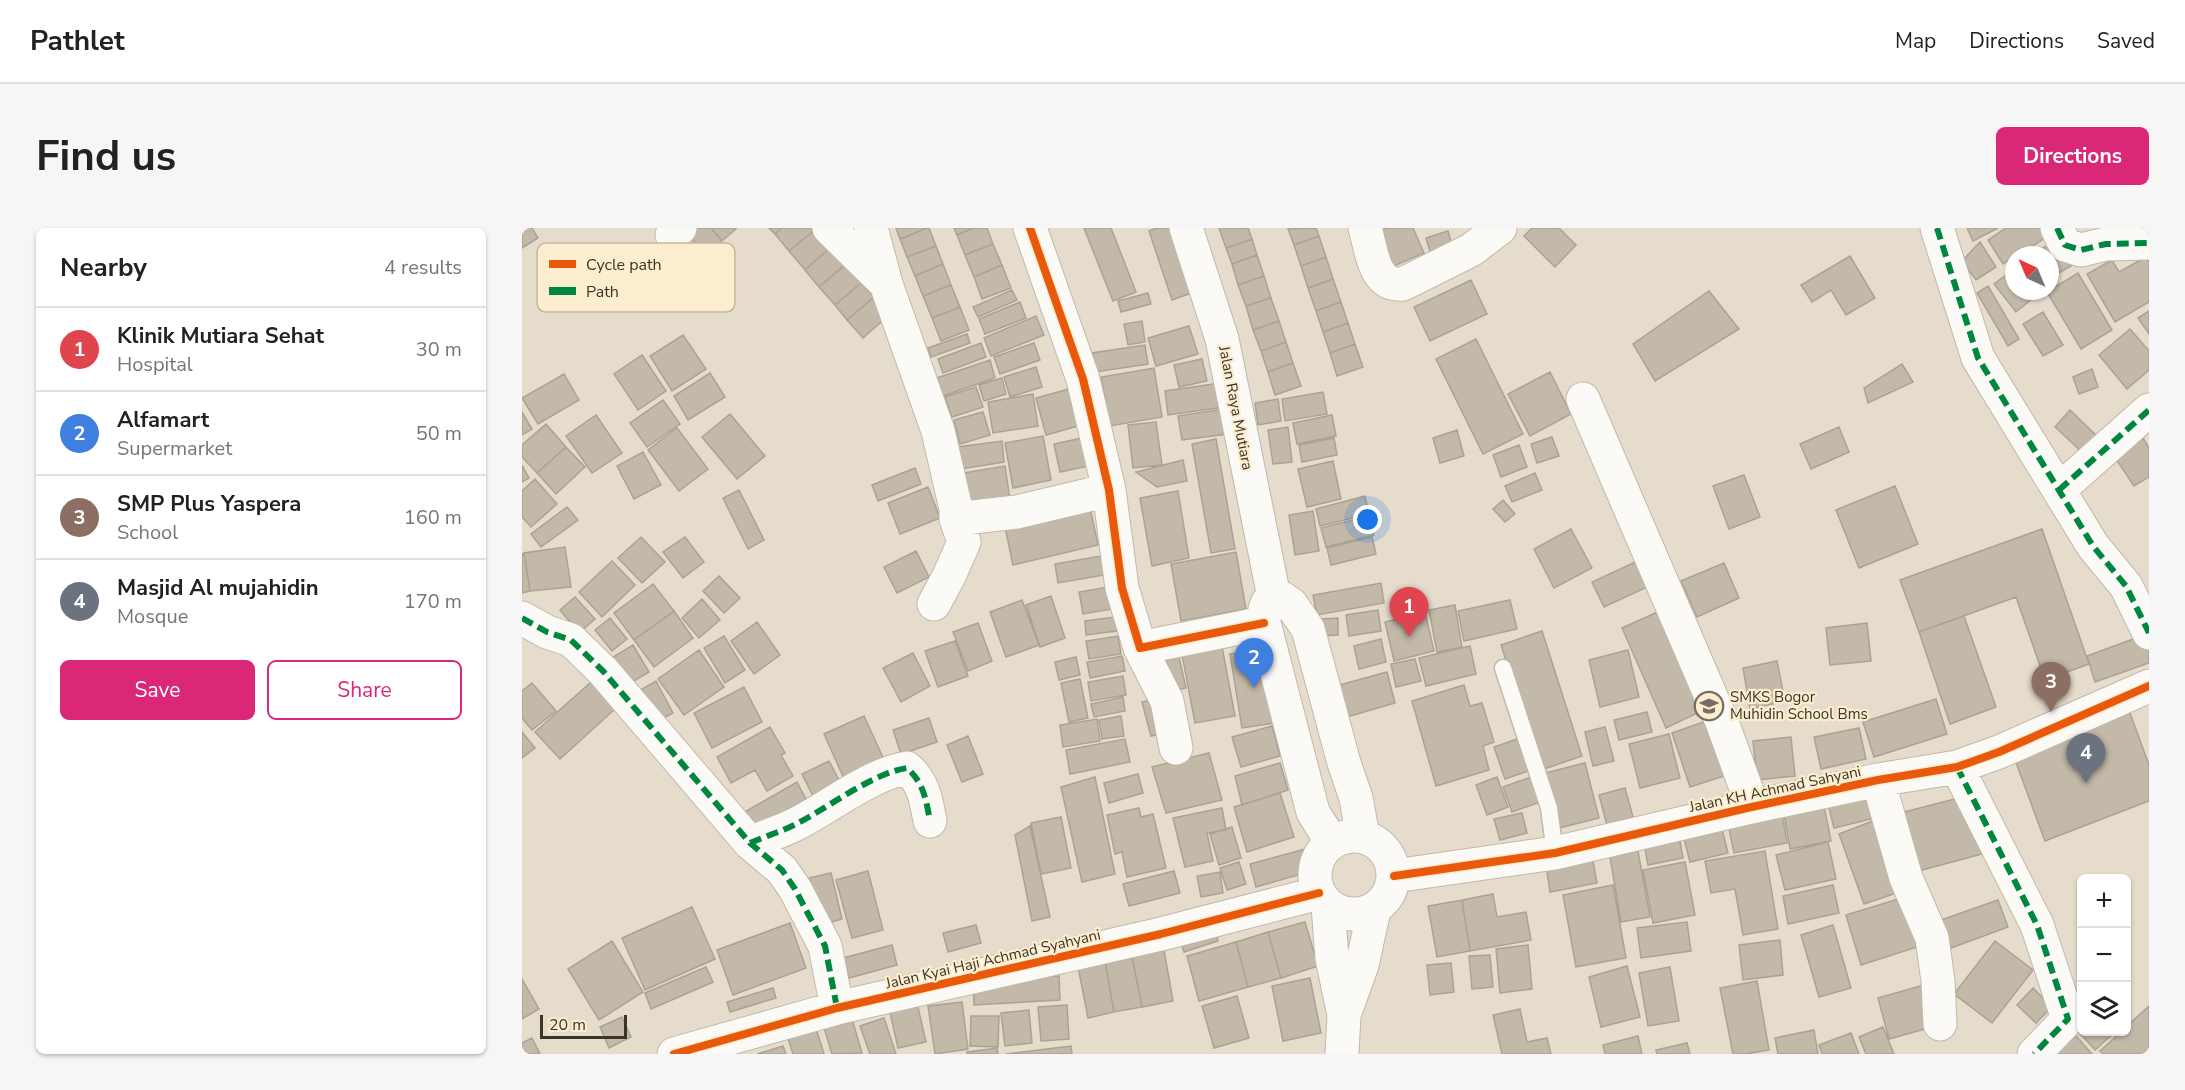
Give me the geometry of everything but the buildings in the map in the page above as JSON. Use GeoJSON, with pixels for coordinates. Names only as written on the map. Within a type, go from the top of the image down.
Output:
{"type":"FeatureCollection","features":[{"type":"Feature","properties":{"kind":"street"},"geometry":{"type":"LineString","coordinates":[[830,228],[886,284]]}},
{"type":"Feature","properties":{"kind":"street"},"geometry":{"type":"LineString","coordinates":[[871,228],[886,284],[938,431],[956,509],[956,519],[964,542],[934,604]]}},
{"type":"Feature","properties":{"kind":"street"},"geometry":{"type":"LineString","coordinates":[[1030,228],[1083,378],[1109,490],[1122,588],[1140,648],[1167,701],[1176,748]]}},
{"type":"Feature","properties":{"kind":"street","name":"Jalan Raya Mutiara"},"geometry":{"type":"LineString","coordinates":[[1186,228],[1222,339],[1268,608],[1313,812],[1348,840]]}},
{"type":"Feature","properties":{"kind":"street"},"geometry":{"type":"LineString","coordinates":[[1365,228],[1377,270],[1384,280],[1392,285],[1403,284],[1471,250],[1500,228]]}},
{"type":"Feature","properties":{"kind":"street"},"geometry":{"type":"LineString","coordinates":[[1937,228],[1978,358],[2093,546],[2127,586],[2149,633]]}},
{"type":"Feature","properties":{"kind":"street"},"geometry":{"type":"LineString","coordinates":[[2057,228],[2065,245],[2081,250],[2106,244],[2149,243]]}},
{"type":"Feature","properties":{"kind":"street"},"geometry":{"type":"LineString","coordinates":[[1583,399],[1722,722],[1747,791],[1747,808]]}},
{"type":"Feature","properties":{"kind":"street"},"geometry":{"type":"LineString","coordinates":[[2059,490],[2149,410]]}},
{"type":"Feature","properties":{"kind":"street"},"geometry":{"type":"LineString","coordinates":[[956,519],[1017,512],[1109,490]]}},
{"type":"Feature","properties":{"kind":"street"},"geometry":{"type":"LineString","coordinates":[[1140,648],[1268,608],[1291,604],[1308,629],[1344,764],[1356,798],[1348,840]]}},
{"type":"Feature","properties":{"kind":"street"},"geometry":{"type":"LineString","coordinates":[[522,618],[547,632],[571,640],[603,671],[750,843],[782,870],[795,889],[825,946],[837,1008]]}},
{"type":"Feature","properties":{"kind":"street","name":"Jalan KH Achmad Sahyani"},"geometry":{"type":"LineString","coordinates":[[1394,876],[1555,853],[1747,808],[1878,780],[1957,767],[1999,752],[2149,686]]}},
{"type":"Feature","properties":{"kind":"street"},"geometry":{"type":"LineString","coordinates":[[1957,767],[2037,926],[2068,1019],[2034,1054]]}},
{"type":"Feature","properties":{"kind":"street"},"geometry":{"type":"LineString","coordinates":[[750,843],[796,825],[881,777],[907,768],[918,777],[925,794],[930,821]]}},
{"type":"Feature","properties":{"kind":"street"},"geometry":{"type":"LineString","coordinates":[[1878,780],[1906,878],[1932,938],[1938,981],[1940,1024]]}},
{"type":"Feature","properties":{"kind":"street"},"geometry":{"type":"LineString","coordinates":[[1324,899],[1338,912],[1350,915],[1362,914],[1374,909],[1384,901],[1391,890],[1394,876],[1392,863],[1386,851],[1376,842],[1348,840],[1324,851],[1315,871],[1316,883],[1324,899],[1332,958],[1344,1015],[1342,1054]]}},
{"type":"Feature","properties":{"kind":"street","name":"Jalan Kyai Haji Achmad Syahyani"},"geometry":{"type":"LineString","coordinates":[[674,1054],[837,1008],[1324,899]]}},
{"type":"Feature","properties":{"kind":"street"},"geometry":{"type":"LineString","coordinates":[[1344,1015],[1362,965],[1374,909]]}},
{"type":"Feature","properties":{"kind":"lane"},"geometry":{"type":"LineString","coordinates":[[1503,668],[1549,808],[1555,853]]}},
{"type":"Feature","properties":{"kind":"marked path"},"geometry":{"type":"LineString","coordinates":[[1937,228],[1978,358],[2093,546],[2126,586],[2149,633]]}},
{"type":"Feature","properties":{"kind":"marked path"},"geometry":{"type":"LineString","coordinates":[[2057,228],[2065,245],[2081,250],[2106,244],[2149,243]]}},
{"type":"Feature","properties":{"kind":"marked path"},"geometry":{"type":"LineString","coordinates":[[2059,490],[2149,410]]}},
{"type":"Feature","properties":{"kind":"marked path"},"geometry":{"type":"LineString","coordinates":[[522,618],[547,632],[571,640],[603,671],[750,843],[782,870],[795,889],[825,946],[837,1008]]}},
{"type":"Feature","properties":{"kind":"marked path"},"geometry":{"type":"LineString","coordinates":[[1957,767],[2037,925],[2068,1019],[2034,1054]]}},
{"type":"Feature","properties":{"kind":"marked path"},"geometry":{"type":"LineString","coordinates":[[750,843],[798,823],[880,776],[907,768],[921,786],[930,821]]}},
{"type":"Feature","properties":{"kind":"cycle path"},"geometry":{"type":"LineString","coordinates":[[1030,228],[1083,379],[1109,490],[1122,588],[1140,648],[1264,623]]}},
{"type":"Feature","properties":{"kind":"cycle path"},"geometry":{"type":"LineString","coordinates":[[1394,876],[1555,853],[1747,808],[1878,780],[1957,767],[1999,752],[2149,686]]}},
{"type":"Feature","properties":{"kind":"cycle path"},"geometry":{"type":"LineString","coordinates":[[674,1054],[837,1008],[1161,934],[1319,893]]}},
{"type":"Feature","properties":{"kind":"place","name":"Klinik Mutiara Sehat"},"geometry":{"type":"Point","coordinates":[1409,637]}},
{"type":"Feature","properties":{"kind":"place","name":"Alfamart"},"geometry":{"type":"Point","coordinates":[1254,688]}},
{"type":"Feature","properties":{"kind":"place","name":"SMKS Bogor Muhidin School Bms"},"geometry":{"type":"Point","coordinates":[1709,706]}},
{"type":"Feature","properties":{"kind":"place","name":"SMP Plus Yaspera"},"geometry":{"type":"Point","coordinates":[2051,712]}},
{"type":"Feature","properties":{"kind":"place","name":"Masjid Al mujahidin"},"geometry":{"type":"Point","coordinates":[2086,783]}}]}
